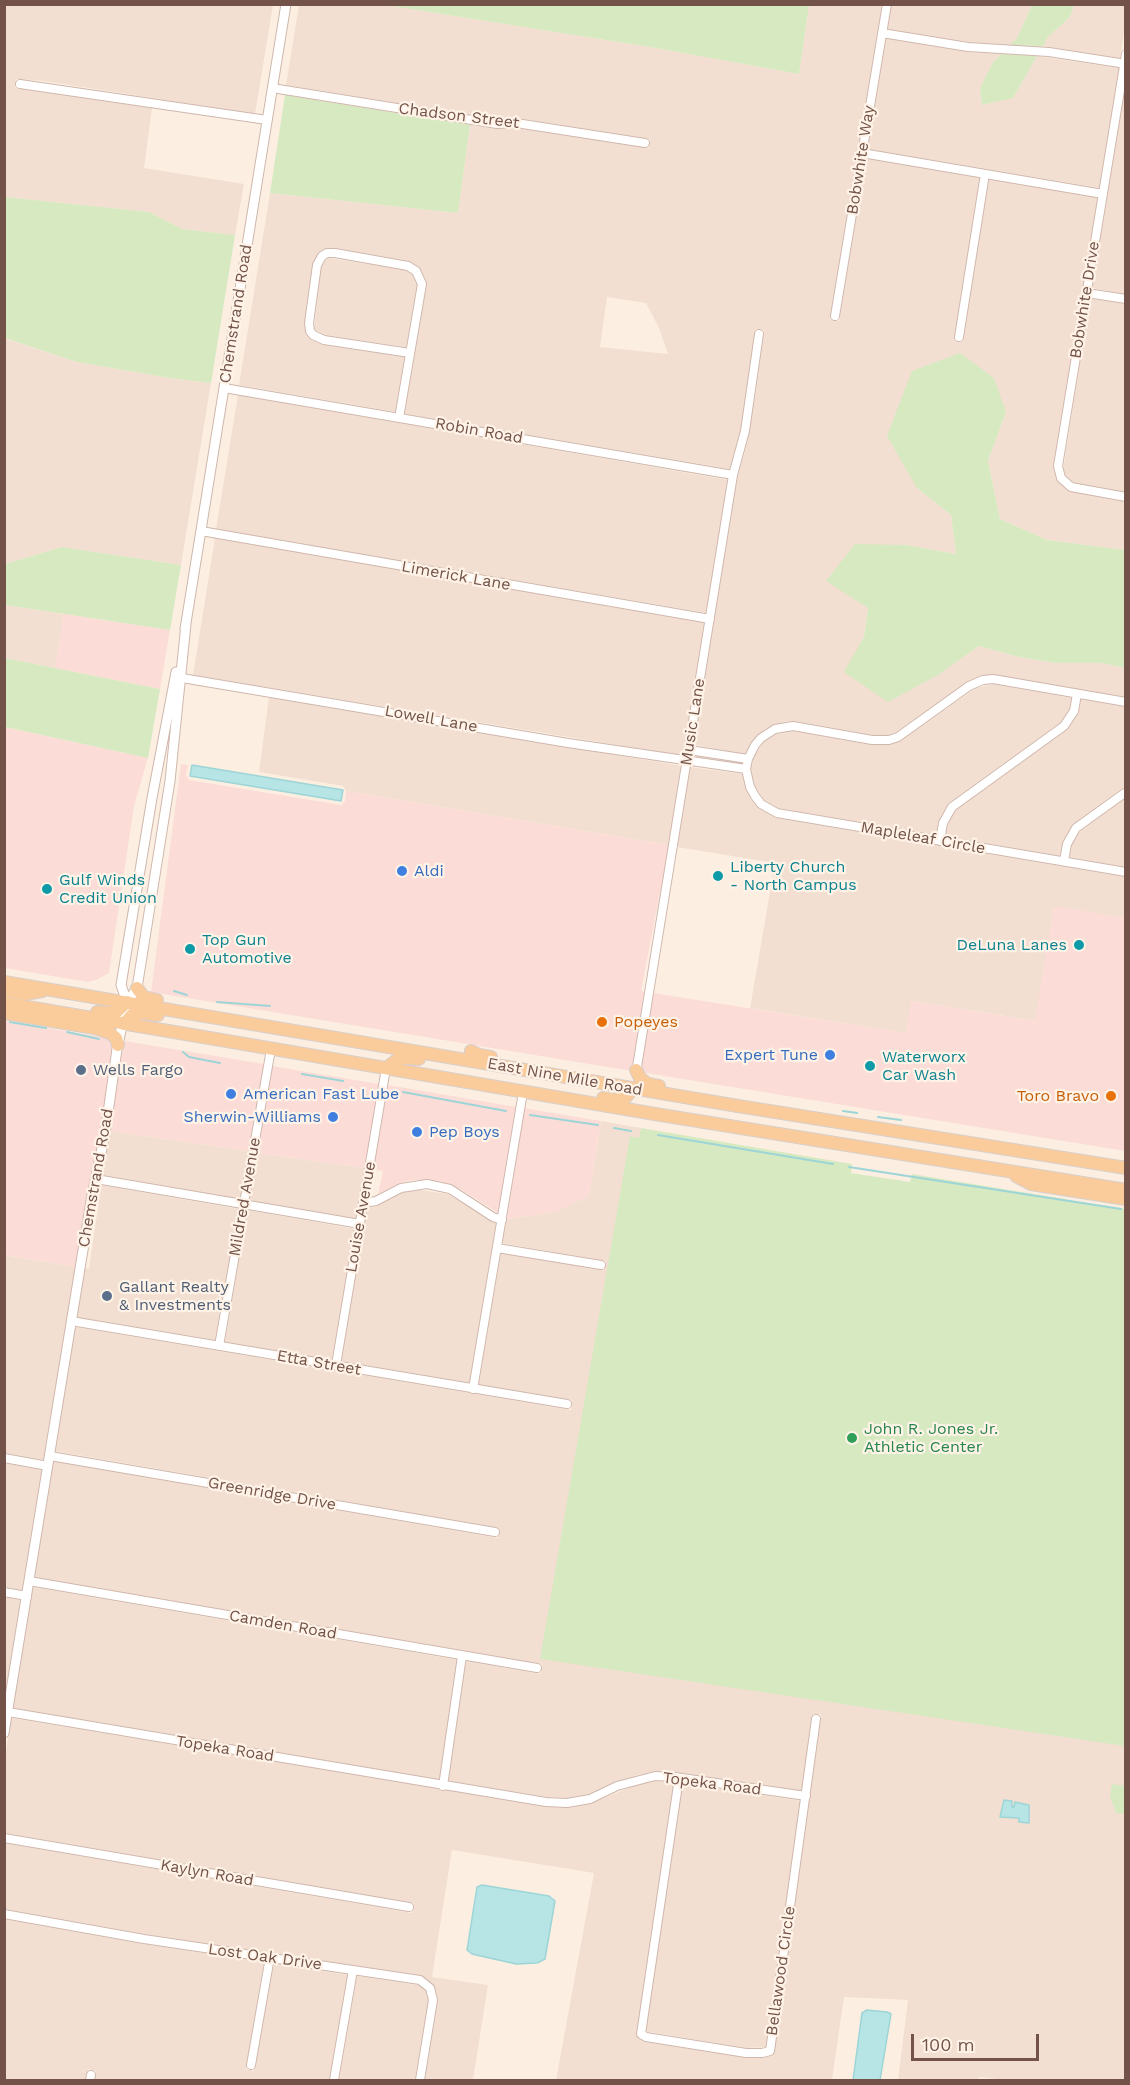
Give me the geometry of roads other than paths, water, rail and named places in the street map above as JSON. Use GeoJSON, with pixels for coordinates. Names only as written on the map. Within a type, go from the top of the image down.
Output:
{"type":"FeatureCollection","features":[{"type":"Feature","properties":{"kind":"main road","name":"East Nine Mile Road"},"geometry":{"type":"LineString","coordinates":[[4,982],[738,1107],[1125,1168]]}},
{"type":"Feature","properties":{"kind":"main road"},"geometry":{"type":"LineString","coordinates":[[136,988],[144,997],[155,1000],[414,1045],[434,1055]]}},
{"type":"Feature","properties":{"kind":"main road"},"geometry":{"type":"LineString","coordinates":[[4,990],[25,994],[52,990]]}},
{"type":"Feature","properties":{"kind":"main road"},"geometry":{"type":"LineString","coordinates":[[4,996],[115,1013],[127,1002]]}},
{"type":"Feature","properties":{"kind":"main road","name":"East Nine Mile Road"},"geometry":{"type":"LineString","coordinates":[[4,1003],[630,1110],[1125,1190]]}},
{"type":"Feature","properties":{"kind":"main road"},"geometry":{"type":"LineString","coordinates":[[4,1013],[95,1028],[110,1033],[116,1038],[118,1045]]}},
{"type":"Feature","properties":{"kind":"main road"},"geometry":{"type":"LineString","coordinates":[[124,1024],[132,1015],[151,1014],[296,1039],[327,1036]]}},
{"type":"Feature","properties":{"kind":"main road"},"geometry":{"type":"LineString","coordinates":[[471,1051],[479,1055],[583,1073],[599,1083]]}},
{"type":"Feature","properties":{"kind":"main road"},"geometry":{"type":"LineString","coordinates":[[386,1068],[398,1059],[453,1058]]}},
{"type":"Feature","properties":{"kind":"main road"},"geometry":{"type":"LineString","coordinates":[[636,1070],[640,1078],[648,1084],[706,1094],[738,1107]]}},
{"type":"Feature","properties":{"kind":"main road"},"geometry":{"type":"LineString","coordinates":[[523,1092],[537,1087],[613,1100],[625,1098],[633,1089]]}},
{"type":"Feature","properties":{"kind":"main road"},"geometry":{"type":"LineString","coordinates":[[770,1133],[828,1137],[876,1144],[882,1141],[886,1130]]}},
{"type":"Feature","properties":{"kind":"main road"},"geometry":{"type":"LineString","coordinates":[[918,1157],[939,1154],[1125,1182]]}},
{"type":"Feature","properties":{"kind":"main road"},"geometry":{"type":"LineString","coordinates":[[1007,1171],[1031,1184],[1125,1199]]}},
{"type":"Feature","properties":{"kind":"street","name":"Chemstrand Road"},"geometry":{"type":"LineString","coordinates":[[127,1002],[121,985],[152,798],[178,677],[286,4]]}},
{"type":"Feature","properties":{"kind":"street","name":"Bobwhite Way"},"geometry":{"type":"LineString","coordinates":[[836,316],[887,4]]}},
{"type":"Feature","properties":{"kind":"street"},"geometry":{"type":"LineString","coordinates":[[882,33],[968,47],[1049,52],[1125,64]]}},
{"type":"Feature","properties":{"kind":"street","name":"Bobwhite Drive"},"geometry":{"type":"LineString","coordinates":[[1125,54],[1058,466],[1064,482],[1071,487],[1125,497]]}},
{"type":"Feature","properties":{"kind":"street"},"geometry":{"type":"LineString","coordinates":[[20,84],[267,120]]}},
{"type":"Feature","properties":{"kind":"street","name":"Chadson Street"},"geometry":{"type":"LineString","coordinates":[[272,88],[497,124],[516,123],[645,143]]}},
{"type":"Feature","properties":{"kind":"street"},"geometry":{"type":"LineString","coordinates":[[862,153],[1103,194]]}},
{"type":"Feature","properties":{"kind":"street"},"geometry":{"type":"LineString","coordinates":[[959,337],[985,174]]}},
{"type":"Feature","properties":{"kind":"street"},"geometry":{"type":"LineString","coordinates":[[399,418],[422,284],[416,271],[408,266],[335,253],[322,256],[318,266],[309,323],[313,335],[324,340],[410,353]]}},
{"type":"Feature","properties":{"kind":"street"},"geometry":{"type":"LineString","coordinates":[[1087,292],[1125,299]]}},
{"type":"Feature","properties":{"kind":"street","name":"Music Lane"},"geometry":{"type":"LineString","coordinates":[[630,1110],[733,475],[745,431],[759,334]]}},
{"type":"Feature","properties":{"kind":"street","name":"Robin Road"},"geometry":{"type":"LineString","coordinates":[[224,388],[733,475]]}},
{"type":"Feature","properties":{"kind":"street","name":"Limerick Lane"},"geometry":{"type":"LineString","coordinates":[[201,531],[710,619]]}},
{"type":"Feature","properties":{"kind":"street","name":"Chemstrand Road"},"geometry":{"type":"LineString","coordinates":[[4,1732],[118,1045],[127,1002],[136,988],[170,781],[178,677]]}},
{"type":"Feature","properties":{"kind":"street","name":"Lowell Lane"},"geometry":{"type":"LineString","coordinates":[[178,677],[687,762]]}},
{"type":"Feature","properties":{"kind":"street","name":"Mapleleaf Circle"},"geometry":{"type":"LineString","coordinates":[[1125,702],[993,679],[983,680],[969,686],[898,737],[889,740],[872,740],[793,726],[783,727],[768,733],[754,745],[746,769],[754,796],[761,804],[777,813],[1125,872]]}},
{"type":"Feature","properties":{"kind":"street"},"geometry":{"type":"LineString","coordinates":[[940,841],[943,823],[952,807],[1064,726],[1074,711],[1077,694]]}},
{"type":"Feature","properties":{"kind":"street"},"geometry":{"type":"LineString","coordinates":[[689,750],[748,759]]}},
{"type":"Feature","properties":{"kind":"street"},"geometry":{"type":"LineString","coordinates":[[687,762],[746,769]]}},
{"type":"Feature","properties":{"kind":"street"},"geometry":{"type":"LineString","coordinates":[[1064,861],[1067,844],[1076,828],[1125,792]]}},
{"type":"Feature","properties":{"kind":"street","name":"Mildred Avenue"},"geometry":{"type":"LineString","coordinates":[[219,1346],[271,1048]]}},
{"type":"Feature","properties":{"kind":"street","name":"Louise Avenue"},"geometry":{"type":"LineString","coordinates":[[336,1365],[386,1068]]}},
{"type":"Feature","properties":{"kind":"street"},"geometry":{"type":"LineString","coordinates":[[473,1389],[523,1092]]}},
{"type":"Feature","properties":{"kind":"street"},"geometry":{"type":"LineString","coordinates":[[96,1179],[360,1224]]}},
{"type":"Feature","properties":{"kind":"street"},"geometry":{"type":"LineString","coordinates":[[363,1203],[376,1201],[401,1188],[427,1184],[450,1189],[493,1217],[502,1220]]}},
{"type":"Feature","properties":{"kind":"street"},"geometry":{"type":"LineString","coordinates":[[497,1248],[601,1265]]}},
{"type":"Feature","properties":{"kind":"street","name":"Etta Street"},"geometry":{"type":"LineString","coordinates":[[71,1321],[567,1404]]}},
{"type":"Feature","properties":{"kind":"street","name":"Greenridge Drive"},"geometry":{"type":"LineString","coordinates":[[4,1458],[49,1461],[495,1532]]}},
{"type":"Feature","properties":{"kind":"street","name":"Camden Road"},"geometry":{"type":"LineString","coordinates":[[29,1581],[537,1668]]}},
{"type":"Feature","properties":{"kind":"street"},"geometry":{"type":"LineString","coordinates":[[4,1592],[27,1596]]}},
{"type":"Feature","properties":{"kind":"street"},"geometry":{"type":"LineString","coordinates":[[443,1786],[462,1656]]}},
{"type":"Feature","properties":{"kind":"street","name":"Topeka Road"},"geometry":{"type":"LineString","coordinates":[[8,1712],[546,1802],[567,1803],[590,1799],[638,1779],[655,1776],[806,1796]]}},
{"type":"Feature","properties":{"kind":"street","name":"Bellawood Circle"},"geometry":{"type":"LineString","coordinates":[[679,1778],[641,2034],[646,2037],[746,2053],[770,2051],[816,1719]]}},
{"type":"Feature","properties":{"kind":"street","name":"Kaylyn Road"},"geometry":{"type":"LineString","coordinates":[[4,1838],[409,1907]]}},
{"type":"Feature","properties":{"kind":"street","name":"Lost Oak Drive"},"geometry":{"type":"LineString","coordinates":[[4,1914],[144,1939],[420,1980],[430,1988],[433,2000],[420,2080]]}},
{"type":"Feature","properties":{"kind":"street"},"geometry":{"type":"LineString","coordinates":[[251,2065],[270,1958]]}},
{"type":"Feature","properties":{"kind":"street"},"geometry":{"type":"LineString","coordinates":[[334,2080],[353,1970]]}},
{"type":"Feature","properties":{"kind":"water"},"geometry":{"type":"Polygon","coordinates":[[[192,765],[343,790],[341,801],[190,776],[192,765]]]}},
{"type":"Feature","properties":{"kind":"water"},"geometry":{"type":"Polygon","coordinates":[[[1004,1800],[1012,1801],[1012,1807],[1015,1802],[1029,1805],[1029,1823],[1019,1822],[1019,1818],[1000,1817],[1004,1800]]]}},
{"type":"Feature","properties":{"kind":"water"},"geometry":{"type":"Polygon","coordinates":[[[482,1885],[549,1896],[555,1901],[545,1959],[537,1963],[516,1964],[472,1954],[467,1950],[477,1887],[482,1885]]]}},
{"type":"Feature","properties":{"kind":"water"},"geometry":{"type":"Polygon","coordinates":[[[867,2010],[891,2014],[880,2080],[853,2080],[862,2013],[867,2010]]]}},
{"type":"Feature","properties":{"kind":"waterway"},"geometry":{"type":"LineString","coordinates":[[174,991],[187,995]]}},
{"type":"Feature","properties":{"kind":"waterway"},"geometry":{"type":"LineString","coordinates":[[217,1002],[270,1006]]}},
{"type":"Feature","properties":{"kind":"waterway"},"geometry":{"type":"LineString","coordinates":[[10,1022],[46,1028]]}},
{"type":"Feature","properties":{"kind":"waterway"},"geometry":{"type":"LineString","coordinates":[[67,1032],[99,1039]]}},
{"type":"Feature","properties":{"kind":"waterway"},"geometry":{"type":"LineString","coordinates":[[183,1052],[189,1057],[220,1063]]}},
{"type":"Feature","properties":{"kind":"waterway"},"geometry":{"type":"LineString","coordinates":[[302,1074],[343,1081]]}},
{"type":"Feature","properties":{"kind":"waterway"},"geometry":{"type":"LineString","coordinates":[[403,1092],[506,1111]]}},
{"type":"Feature","properties":{"kind":"waterway"},"geometry":{"type":"LineString","coordinates":[[843,1111],[857,1113]]}},
{"type":"Feature","properties":{"kind":"waterway"},"geometry":{"type":"LineString","coordinates":[[530,1115],[598,1125]]}},
{"type":"Feature","properties":{"kind":"waterway"},"geometry":{"type":"LineString","coordinates":[[878,1117],[901,1120]]}},
{"type":"Feature","properties":{"kind":"waterway"},"geometry":{"type":"LineString","coordinates":[[614,1128],[631,1131]]}},
{"type":"Feature","properties":{"kind":"waterway"},"geometry":{"type":"LineString","coordinates":[[658,1135],[833,1164]]}},
{"type":"Feature","properties":{"kind":"waterway"},"geometry":{"type":"LineString","coordinates":[[849,1167],[1121,1209]]}},
{"type":"Feature","properties":{"kind":"place","name":"Aldi"},"geometry":{"type":"Point","coordinates":[402,871]}},
{"type":"Feature","properties":{"kind":"place","name":"Liberty Church - North Campus"},"geometry":{"type":"Point","coordinates":[718,876]}},
{"type":"Feature","properties":{"kind":"place","name":"Gulf Winds Credit Union"},"geometry":{"type":"Point","coordinates":[47,889]}},
{"type":"Feature","properties":{"kind":"place","name":"DeLuna Lanes"},"geometry":{"type":"Point","coordinates":[1079,945]}},
{"type":"Feature","properties":{"kind":"place","name":"Top Gun Automotive"},"geometry":{"type":"Point","coordinates":[190,949]}},
{"type":"Feature","properties":{"kind":"place","name":"Popeyes"},"geometry":{"type":"Point","coordinates":[602,1022]}},
{"type":"Feature","properties":{"kind":"place","name":"Expert Tune"},"geometry":{"type":"Point","coordinates":[830,1055]}},
{"type":"Feature","properties":{"kind":"place","name":"Waterworx Car Wash"},"geometry":{"type":"Point","coordinates":[870,1066]}},
{"type":"Feature","properties":{"kind":"place","name":"Wells Fargo"},"geometry":{"type":"Point","coordinates":[81,1070]}},
{"type":"Feature","properties":{"kind":"place","name":"American Fast Lube"},"geometry":{"type":"Point","coordinates":[231,1094]}},
{"type":"Feature","properties":{"kind":"place","name":"Toro Bravo"},"geometry":{"type":"Point","coordinates":[1111,1096]}},
{"type":"Feature","properties":{"kind":"place","name":"Sherwin-Williams"},"geometry":{"type":"Point","coordinates":[333,1117]}},
{"type":"Feature","properties":{"kind":"place","name":"Pep Boys"},"geometry":{"type":"Point","coordinates":[417,1132]}},
{"type":"Feature","properties":{"kind":"place","name":"Gallant Realty & Investments"},"geometry":{"type":"Point","coordinates":[107,1296]}},
{"type":"Feature","properties":{"kind":"place","name":"John R. Jones Jr. Athletic Center"},"geometry":{"type":"Point","coordinates":[852,1438]}}]}
